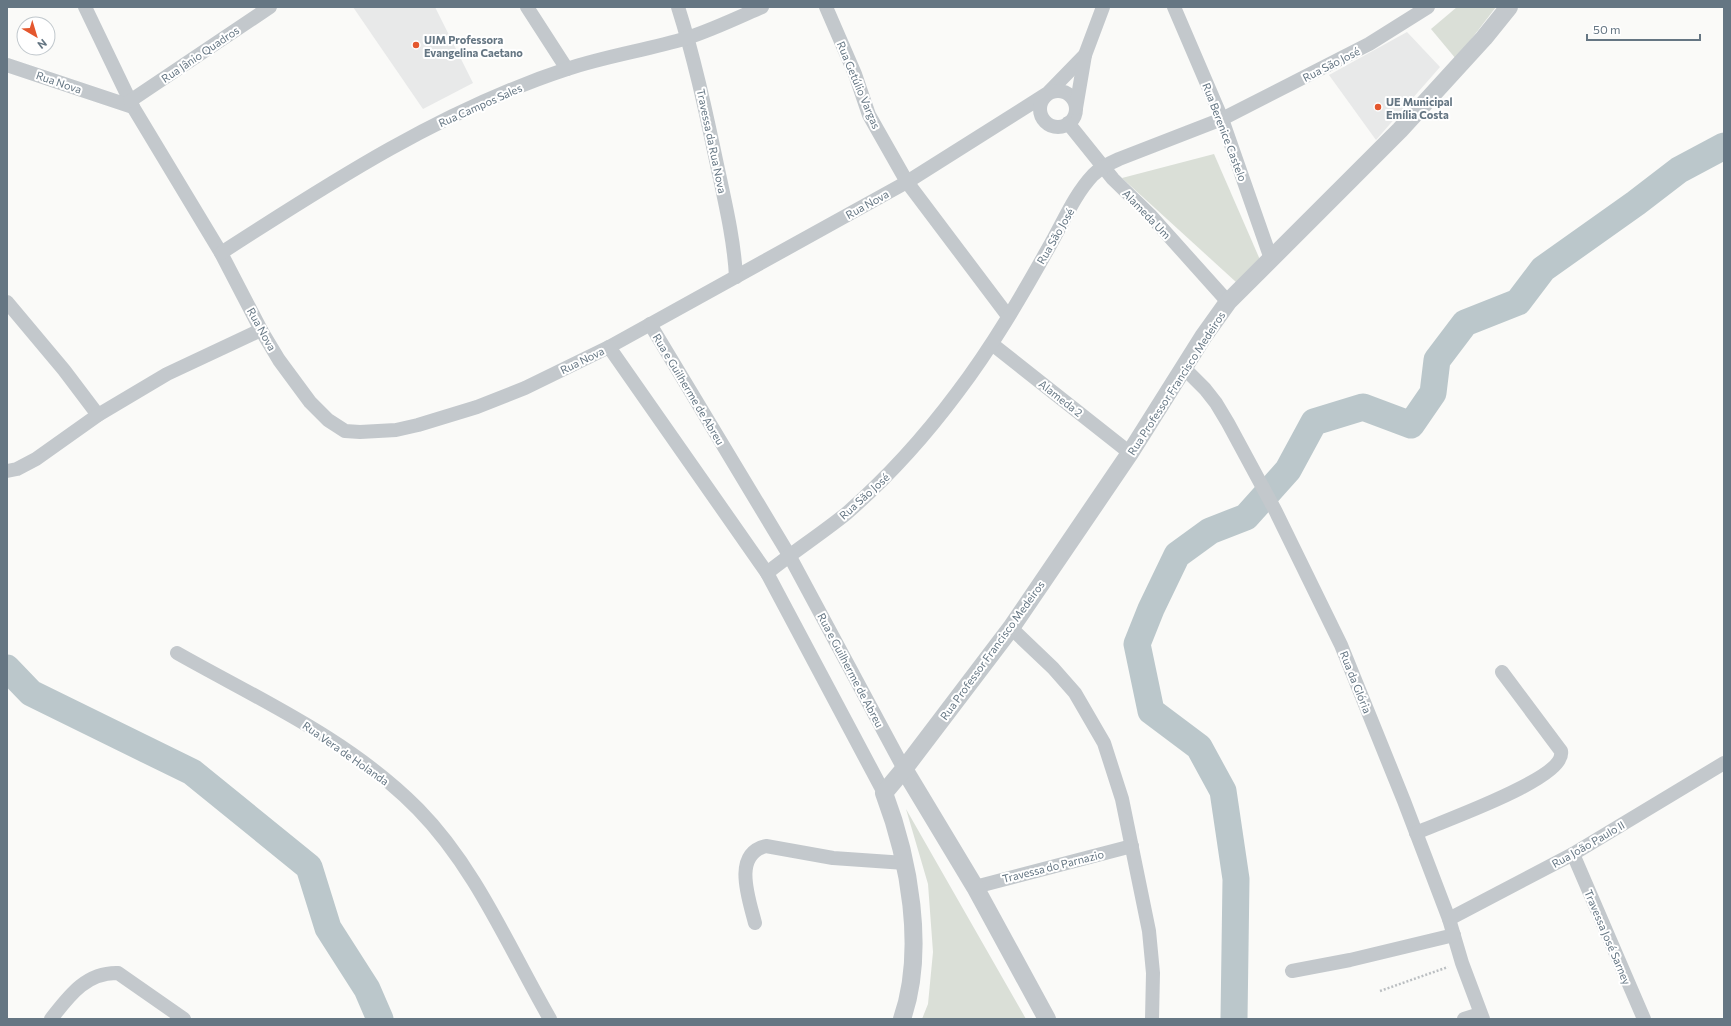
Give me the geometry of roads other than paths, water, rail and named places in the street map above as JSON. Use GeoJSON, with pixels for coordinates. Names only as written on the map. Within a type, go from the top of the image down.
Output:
{"type":"FeatureCollection","features":[{"type":"Feature","properties":{"kind":"street","name":"Rua Nova"},"geometry":{"type":"LineString","coordinates":[[85,7],[132,104],[221,253],[261,330],[283,365],[310,402],[328,420],[346,431],[360,432],[396,430],[477,407],[525,388],[650,324],[907,182],[1048,93],[1084,55],[1103,7]]}},
{"type":"Feature","properties":{"kind":"street","name":"Rua Jânio Quadros"},"geometry":{"type":"LineString","coordinates":[[132,104],[270,7]]}},
{"type":"Feature","properties":{"kind":"street"},"geometry":{"type":"LineString","coordinates":[[527,7],[567,69]]}},
{"type":"Feature","properties":{"kind":"street","name":"Travessa da Rua Nova"},"geometry":{"type":"LineString","coordinates":[[678,7],[688,37],[703,97],[723,192],[735,260],[736,277]]}},
{"type":"Feature","properties":{"kind":"street","name":"Rua Campos Sales"},"geometry":{"type":"LineString","coordinates":[[221,253],[306,199],[415,135],[449,117],[494,97],[567,69],[688,37],[762,7]]}},
{"type":"Feature","properties":{"kind":"street","name":"Rua Getúlio Vargas"},"geometry":{"type":"LineString","coordinates":[[826,7],[855,74],[869,115],[907,182]]}},
{"type":"Feature","properties":{"kind":"street","name":"Rua Berenice Castelo"},"geometry":{"type":"LineString","coordinates":[[1174,7],[1222,119],[1271,259]]}},
{"type":"Feature","properties":{"kind":"street","name":"Rua São José"},"geometry":{"type":"LineString","coordinates":[[767,573],[847,513],[899,463],[958,393],[992,344],[1079,194],[1093,175],[1104,166],[1119,159],[1222,119],[1369,44],[1428,7]]}},
{"type":"Feature","properties":{"kind":"street","name":"Rua Professor Francisco Medeiros"},"geometry":{"type":"LineString","coordinates":[[884,793],[904,769],[1011,628],[1130,453],[1183,367],[1228,302],[1400,130],[1484,38],[1509,7]]}},
{"type":"Feature","properties":{"kind":"street"},"geometry":{"type":"LineString","coordinates":[[1020,110],[1058,126],[1068,123],[1075,114],[1084,55]]}},
{"type":"Feature","properties":{"kind":"street","name":"Rua Nova"},"geometry":{"type":"LineString","coordinates":[[7,65],[132,104]]}},
{"type":"Feature","properties":{"kind":"street"},"geometry":{"type":"LineString","coordinates":[[1047,122],[1041,112],[1040,107],[1048,93],[1062,92],[1067,94],[1072,97],[1076,108]]}},
{"type":"Feature","properties":{"kind":"street","name":"Alameda Um"},"geometry":{"type":"LineString","coordinates":[[1068,123],[1126,192],[1150,215],[1228,302]]}},
{"type":"Feature","properties":{"kind":"street"},"geometry":{"type":"LineString","coordinates":[[907,182],[1008,316]]}},
{"type":"Feature","properties":{"kind":"street"},"geometry":{"type":"LineString","coordinates":[[7,302],[64,370],[98,415]]}},
{"type":"Feature","properties":{"kind":"street","name":"Rua e Guilherme de Abreu"},"geometry":{"type":"LineString","coordinates":[[650,324],[789,555],[904,769],[975,886],[1047,1019]]}},
{"type":"Feature","properties":{"kind":"street"},"geometry":{"type":"LineString","coordinates":[[7,471],[17,469],[36,459],[98,415],[167,374],[261,330]]}},
{"type":"Feature","properties":{"kind":"street","name":"Alameda 2"},"geometry":{"type":"LineString","coordinates":[[992,344],[1130,453]]}},
{"type":"Feature","properties":{"kind":"street"},"geometry":{"type":"LineString","coordinates":[[609,346],[767,573],[884,793],[893,817],[905,863],[914,935],[911,974],[902,1019]]}},
{"type":"Feature","properties":{"kind":"street","name":"Rua da Glória"},"geometry":{"type":"LineString","coordinates":[[1183,367],[1216,403],[1275,510],[1341,645],[1416,833],[1482,1016]]}},
{"type":"Feature","properties":{"kind":"street"},"geometry":{"type":"LineString","coordinates":[[1011,628],[1053,668],[1075,693],[1104,743],[1122,799],[1150,930],[1153,980],[1152,1019]]}},
{"type":"Feature","properties":{"kind":"street","name":"Rua Vera de Holanda"},"geometry":{"type":"LineString","coordinates":[[177,653],[316,729],[386,778],[418,809],[454,853],[479,891],[550,1019]]}},
{"type":"Feature","properties":{"kind":"street"},"geometry":{"type":"LineString","coordinates":[[1416,833],[1527,785],[1545,775],[1560,760],[1562,756],[1561,751],[1502,672]]}},
{"type":"Feature","properties":{"kind":"street","name":"Rua João Paulo II"},"geometry":{"type":"LineString","coordinates":[[1448,919],[1573,854],[1724,763]]}},
{"type":"Feature","properties":{"kind":"street"},"geometry":{"type":"LineString","coordinates":[[755,923],[748,895],[745,869],[754,851],[758,848],[766,846],[833,858],[905,863]]}},
{"type":"Feature","properties":{"kind":"street","name":"Travessa do Parnazio"},"geometry":{"type":"LineString","coordinates":[[975,886],[1132,846]]}},
{"type":"Feature","properties":{"kind":"street","name":"Travessa José Sarney"},"geometry":{"type":"LineString","coordinates":[[1573,854],[1644,1019]]}},
{"type":"Feature","properties":{"kind":"street"},"geometry":{"type":"LineString","coordinates":[[1292,971],[1350,960],[1454,935]]}},
{"type":"Feature","properties":{"kind":"street"},"geometry":{"type":"LineString","coordinates":[[52,1019],[70,995],[82,984],[100,974],[110,972],[118,973],[128,979],[184,1019]]}},
{"type":"Feature","properties":{"kind":"street"},"geometry":{"type":"LineString","coordinates":[[1464,1019],[1482,1016]]}},
{"type":"Feature","properties":{"kind":"waterway"},"geometry":{"type":"LineString","coordinates":[[1234,1019],[1236,879],[1223,791],[1199,747],[1151,711],[1137,644],[1151,609],[1177,555],[1210,531],[1246,517],[1288,470],[1314,422],[1363,407],[1411,425],[1433,393],[1437,360],[1465,323],[1518,302],[1543,269],[1636,203],[1679,170],[1724,146]]}},
{"type":"Feature","properties":{"kind":"waterway"},"geometry":{"type":"LineString","coordinates":[[7,668],[31,693],[192,772],[309,867],[328,928],[367,989],[380,1019]]}},
{"type":"Feature","properties":{"kind":"place","name":"UIM Professora Evangelina Caetano"},"geometry":{"type":"Point","coordinates":[416,45]}},
{"type":"Feature","properties":{"kind":"place","name":"UE Municipal Emília Costa"},"geometry":{"type":"Point","coordinates":[1378,107]}}]}
